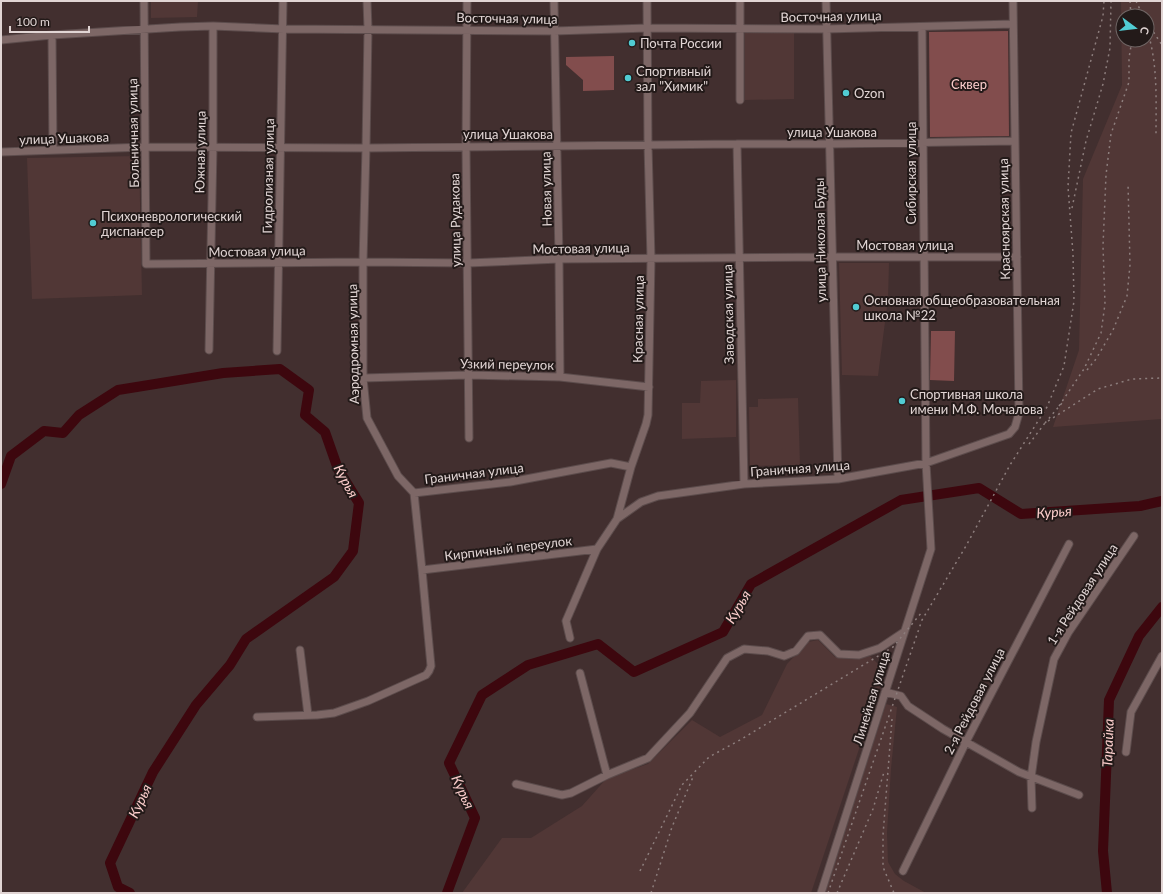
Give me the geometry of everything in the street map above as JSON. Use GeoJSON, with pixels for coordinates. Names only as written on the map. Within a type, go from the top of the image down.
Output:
{"type":"FeatureCollection","features":[{"type":"Feature","properties":{"kind":"street","name":"Больничная улица"},"geometry":{"type":"LineString","coordinates":[[144,1],[143,30],[146,264]]}},
{"type":"Feature","properties":{"kind":"street","name":"Гидролизная улица"},"geometry":{"type":"LineString","coordinates":[[277,351],[280,148],[284,29],[283,1]]}},
{"type":"Feature","properties":{"kind":"street","name":"Аэродромная улица"},"geometry":{"type":"LineString","coordinates":[[367,1],[368,29],[363,262],[363,378],[366,418],[398,476],[414,493]]}},
{"type":"Feature","properties":{"kind":"street","name":"улица Рудакова"},"geometry":{"type":"LineString","coordinates":[[467,1],[466,147],[469,438]]}},
{"type":"Feature","properties":{"kind":"street","name":"Новая улица"},"geometry":{"type":"LineString","coordinates":[[554,1],[560,377]]}},
{"type":"Feature","properties":{"kind":"street","name":"Красная улица"},"geometry":{"type":"LineString","coordinates":[[570,638],[566,621],[597,549],[617,519],[631,467],[648,415],[651,259],[648,145],[648,1]]}},
{"type":"Feature","properties":{"kind":"street"},"geometry":{"type":"LineString","coordinates":[[740,1],[740,100]]}},
{"type":"Feature","properties":{"kind":"street","name":"улица Николая Буды"},"geometry":{"type":"LineString","coordinates":[[826,1],[838,479]]}},
{"type":"Feature","properties":{"kind":"street","name":"Красноярская улица"},"geometry":{"type":"LineString","coordinates":[[1009,434],[1015,427],[1019,413],[1013,1]]}},
{"type":"Feature","properties":{"kind":"street","name":"Восточная улица"},"geometry":{"type":"LineString","coordinates":[[1,40],[52,35],[213,26],[284,29],[467,29],[554,31],[648,28],[826,29],[1013,24]]}},
{"type":"Feature","properties":{"kind":"street","name":"Южная улица"},"geometry":{"type":"LineString","coordinates":[[209,350],[213,147],[213,26]]}},
{"type":"Feature","properties":{"kind":"street","name":"Сибирская улица"},"geometry":{"type":"LineString","coordinates":[[922,27],[927,482]]}},
{"type":"Feature","properties":{"kind":"street"},"geometry":{"type":"LineString","coordinates":[[52,35],[53,150]]}},
{"type":"Feature","properties":{"kind":"street","name":"улица Ушакова"},"geometry":{"type":"LineString","coordinates":[[1,152],[145,147],[366,148],[1015,141]]}},
{"type":"Feature","properties":{"kind":"street","name":"Заводская улица"},"geometry":{"type":"LineString","coordinates":[[737,144],[744,484]]}},
{"type":"Feature","properties":{"kind":"street","name":"Мостовая улица"},"geometry":{"type":"LineString","coordinates":[[146,264],[278,262],[468,263],[559,259],[1017,257]]}},
{"type":"Feature","properties":{"kind":"street","name":"Узкий переулок"},"geometry":{"type":"LineString","coordinates":[[363,378],[468,375],[560,377],[649,387]]}},
{"type":"Feature","properties":{"kind":"street","name":"Граничная улица"},"geometry":{"type":"LineString","coordinates":[[617,519],[649,498],[744,484],[838,479],[926,463],[1009,434]]}},
{"type":"Feature","properties":{"kind":"street","name":"Граничная улица"},"geometry":{"type":"LineString","coordinates":[[414,493],[510,482],[611,463],[631,467]]}},
{"type":"Feature","properties":{"kind":"street","name":"Линейная улица"},"geometry":{"type":"LineString","coordinates":[[821,893],[886,692],[930,549],[927,482]]}},
{"type":"Feature","properties":{"kind":"street"},"geometry":{"type":"LineString","coordinates":[[257,717],[334,713],[346,710],[421,678],[429,671],[431,666],[414,493]]}},
{"type":"Feature","properties":{"kind":"street","name":"1-я Рейдовая улица"},"geometry":{"type":"LineString","coordinates":[[1032,808],[1031,778],[1036,742],[1054,659],[1068,633],[1134,536]]}},
{"type":"Feature","properties":{"kind":"street","name":"2-я Рейдовая улица"},"geometry":{"type":"LineString","coordinates":[[903,871],[966,742],[1069,544]]}},
{"type":"Feature","properties":{"kind":"street","name":"Кирпичный переулок"},"geometry":{"type":"LineString","coordinates":[[422,570],[597,549]]}},
{"type":"Feature","properties":{"kind":"street"},"geometry":{"type":"LineString","coordinates":[[516,784],[562,796],[648,758],[690,713],[727,658],[744,649],[768,651],[784,656],[796,651],[808,636],[820,635],[839,654],[859,655],[880,648],[904,632]]}},
{"type":"Feature","properties":{"kind":"street"},"geometry":{"type":"LineString","coordinates":[[300,650],[308,715]]}},
{"type":"Feature","properties":{"kind":"street"},"geometry":{"type":"LineString","coordinates":[[1126,752],[1131,712],[1162,656]]}},
{"type":"Feature","properties":{"kind":"street"},"geometry":{"type":"LineString","coordinates":[[580,673],[607,775]]}},
{"type":"Feature","properties":{"kind":"street"},"geometry":{"type":"LineString","coordinates":[[886,692],[901,696],[908,706],[943,729],[1019,772],[1031,778],[1078,795]]}},
{"type":"Feature","properties":{"kind":"shaded area"},"geometry":{"type":"Polygon","coordinates":[[[151,1],[198,1],[197,17],[151,18],[151,1]]]}},
{"type":"Feature","properties":{"kind":"shaded area"},"geometry":{"type":"Polygon","coordinates":[[[1121,1],[1162,1],[1162,419],[1053,427],[1079,350],[1083,179],[1122,85],[1122,48],[1155,48],[1155,8],[1121,8],[1121,1]]]}},
{"type":"Feature","properties":{"kind":"shaded area"},"geometry":{"type":"Polygon","coordinates":[[[745,31],[794,31],[794,99],[745,100],[745,31]]]}},
{"type":"Feature","properties":{"kind":"shaded area"},"geometry":{"type":"Polygon","coordinates":[[[139,156],[142,295],[32,299],[27,158],[139,156]]]}},
{"type":"Feature","properties":{"kind":"shaded area"},"geometry":{"type":"Polygon","coordinates":[[[839,263],[889,263],[888,299],[878,376],[842,375],[839,263]]]}},
{"type":"Feature","properties":{"kind":"shaded area"},"geometry":{"type":"Polygon","coordinates":[[[736,380],[736,437],[682,439],[682,403],[700,403],[701,381],[736,380]]]}},
{"type":"Feature","properties":{"kind":"shaded area"},"geometry":{"type":"Polygon","coordinates":[[[798,398],[800,465],[750,466],[749,407],[758,407],[758,399],[798,398]]]}},
{"type":"Feature","properties":{"kind":"shaded area"},"geometry":{"type":"Polygon","coordinates":[[[818,640],[835,657],[853,658],[870,656],[885,671],[811,893],[462,893],[502,838],[531,838],[582,806],[607,778],[648,764],[692,720],[720,737],[762,715],[787,664],[808,642],[818,640]]]}},
{"type":"Feature","properties":{"kind":"shaded area"},"geometry":{"type":"Polygon","coordinates":[[[886,704],[897,707],[887,833],[888,862],[895,874],[904,881],[926,893],[825,893],[886,704]]]}},
{"type":"Feature","properties":{"kind":"green space","name":"Сквер"},"geometry":{"type":"Polygon","coordinates":[[[1008,31],[1009,136],[930,137],[929,32],[1008,31]]]}},
{"type":"Feature","properties":{"kind":"green space"},"geometry":{"type":"Polygon","coordinates":[[[614,56],[614,90],[583,91],[583,80],[566,65],[566,57],[614,56]]]}},
{"type":"Feature","properties":{"kind":"green space"},"geometry":{"type":"Polygon","coordinates":[[[931,331],[955,331],[954,381],[930,380],[931,331]]]}},
{"type":"Feature","properties":{"kind":"waterway","name":"Курья"},"geometry":{"type":"LineString","coordinates":[[1,484],[11,456],[44,431],[63,433],[79,415],[118,390],[223,373],[280,369],[309,390],[305,415],[325,432],[338,469],[359,503],[353,551],[334,577],[246,639],[230,665],[196,705],[153,772],[110,863],[118,887],[130,893]]}},
{"type":"Feature","properties":{"kind":"waterway","name":"Курья"},"geometry":{"type":"LineString","coordinates":[[447,893],[475,818],[449,763],[482,695],[528,665],[598,644],[634,672],[723,632],[751,584],[901,500],[979,488],[1021,514],[1140,506],[1162,501]]}},
{"type":"Feature","properties":{"kind":"waterway","name":"Тарайка"},"geometry":{"type":"LineString","coordinates":[[1107,893],[1103,851],[1109,700],[1139,636],[1162,607]]}},
{"type":"Feature","properties":{"kind":"railway"},"geometry":{"type":"LineString","coordinates":[[828,893],[922,620],[966,546],[1010,465],[1047,407],[1064,366],[1074,301],[1073,254],[1068,187],[1071,133],[1103,16],[1104,1]]}},
{"type":"Feature","properties":{"kind":"railway"},"geometry":{"type":"LineString","coordinates":[[1072,208],[1086,141],[1103,84],[1110,48],[1111,1]]}},
{"type":"Feature","properties":{"kind":"railway"},"geometry":{"type":"LineString","coordinates":[[1130,1],[1130,8]]}},
{"type":"Feature","properties":{"kind":"railway"},"geometry":{"type":"LineString","coordinates":[[1136,1],[1139,8]]}},
{"type":"Feature","properties":{"kind":"railway"},"geometry":{"type":"LineString","coordinates":[[1155,34],[1162,45]]}},
{"type":"Feature","properties":{"kind":"railway"},"geometry":{"type":"LineString","coordinates":[[1059,406],[1084,369],[1101,333],[1105,304],[1103,246],[1106,175],[1111,134],[1129,82],[1131,48]]}},
{"type":"Feature","properties":{"kind":"railway"},"geometry":{"type":"LineString","coordinates":[[1152,48],[1155,69],[1156,136]]}},
{"type":"Feature","properties":{"kind":"railway"},"geometry":{"type":"LineString","coordinates":[[1087,370],[1096,359],[1113,330],[1127,296],[1130,265],[1128,183]]}},
{"type":"Feature","properties":{"kind":"railway"},"geometry":{"type":"LineString","coordinates":[[1029,444],[1045,423],[1098,389],[1132,379],[1162,378]]}},
{"type":"Feature","properties":{"kind":"railway"},"geometry":{"type":"LineString","coordinates":[[1045,423],[1062,403]]}},
{"type":"Feature","properties":{"kind":"railway"},"geometry":{"type":"LineString","coordinates":[[640,871],[682,785],[709,757],[740,740],[893,647],[922,612]]}},
{"type":"Feature","properties":{"kind":"railway"},"geometry":{"type":"LineString","coordinates":[[892,719],[883,835],[883,867],[894,893]]}},
{"type":"Feature","properties":{"kind":"railway"},"geometry":{"type":"LineString","coordinates":[[837,893],[873,809],[884,772]]}},
{"type":"Feature","properties":{"kind":"railway"},"geometry":{"type":"LineString","coordinates":[[651,893],[672,827],[693,777]]}},
{"type":"Feature","properties":{"kind":"place","name":"Почта России"},"geometry":{"type":"Point","coordinates":[632,43]}},
{"type":"Feature","properties":{"kind":"place","name":"Спортивный зал \"Химик\""},"geometry":{"type":"Point","coordinates":[628,78]}},
{"type":"Feature","properties":{"kind":"place","name":"Ozon"},"geometry":{"type":"Point","coordinates":[846,93]}},
{"type":"Feature","properties":{"kind":"place","name":"Психоневрологический диспансер"},"geometry":{"type":"Point","coordinates":[93,223]}},
{"type":"Feature","properties":{"kind":"place","name":"Основная общеобразовательная школа №22"},"geometry":{"type":"Point","coordinates":[856,307]}},
{"type":"Feature","properties":{"kind":"place","name":"Спортивная школа имени М.Ф. Мочалова"},"geometry":{"type":"Point","coordinates":[902,401]}}]}
